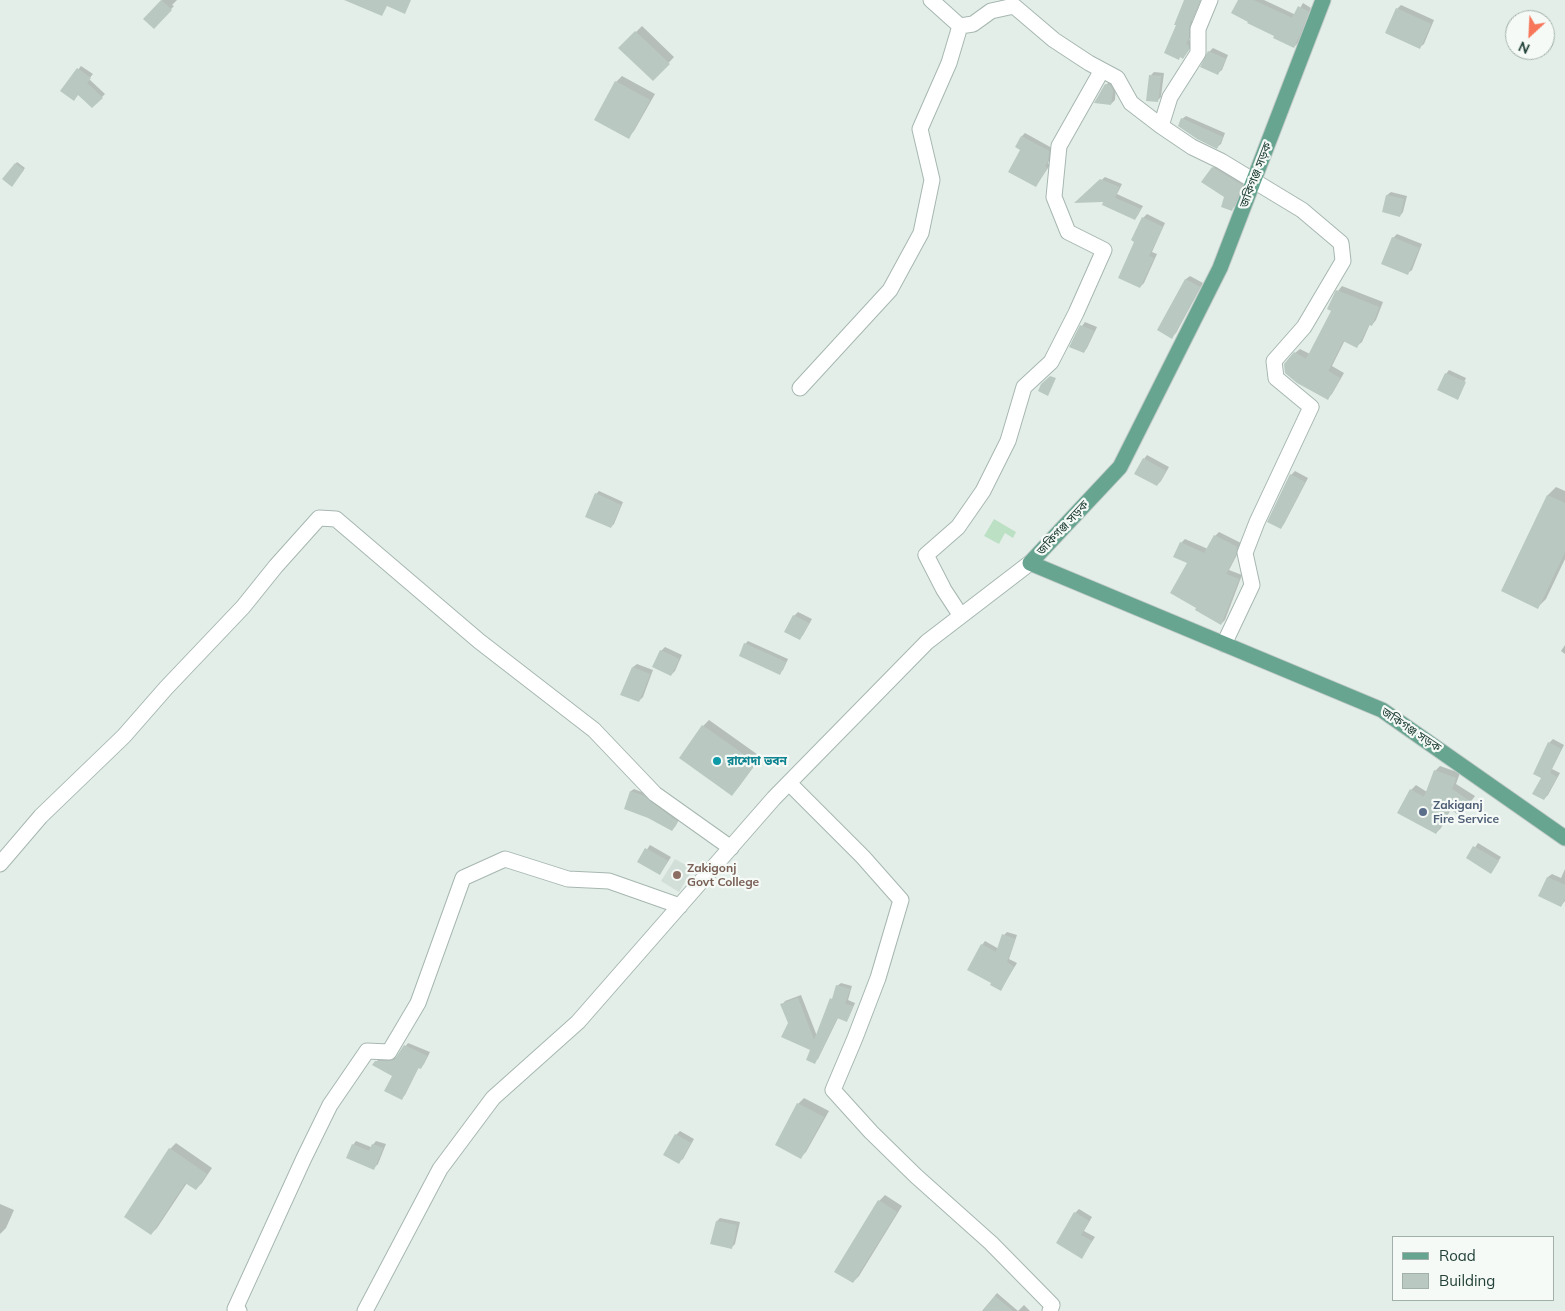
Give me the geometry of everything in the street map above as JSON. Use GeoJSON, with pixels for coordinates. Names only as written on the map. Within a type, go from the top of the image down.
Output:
{"type":"FeatureCollection","features":[{"type":"Feature","properties":{"kind":"main road","name":"জকিগঞ্জ সড়ক"},"geometry":{"type":"LineString","coordinates":[[1323,0],[1220,268],[1120,467],[1030,563],[1382,710],[1565,838]]}},
{"type":"Feature","properties":{"kind":"street"},"geometry":{"type":"LineString","coordinates":[[931,0],[960,26]]}},
{"type":"Feature","properties":{"kind":"street"},"geometry":{"type":"LineString","coordinates":[[1161,126],[1170,97],[1198,53],[1198,29],[1210,0]]}},
{"type":"Feature","properties":{"kind":"street"},"geometry":{"type":"LineString","coordinates":[[960,26],[973,24],[991,11],[1014,6],[1054,40],[1117,78],[1131,102],[1161,126],[1192,147],[1221,161],[1302,210],[1342,243],[1343,261],[1304,327],[1274,361],[1276,378],[1311,407],[1245,553],[1252,585],[1224,644]]}},
{"type":"Feature","properties":{"kind":"street"},"geometry":{"type":"LineString","coordinates":[[800,388],[890,290],[921,233],[932,180],[920,129],[949,63],[960,26]]}},
{"type":"Feature","properties":{"kind":"street"},"geometry":{"type":"LineString","coordinates":[[961,616],[944,590],[926,555],[958,527],[983,491],[1008,441],[1024,387],[1051,362],[1076,313],[1104,250],[1068,232],[1054,197],[1059,146],[1102,70]]}},
{"type":"Feature","properties":{"kind":"street"},"geometry":{"type":"LineString","coordinates":[[0,864],[41,816],[124,736],[166,688],[243,607],[276,566],[319,518],[336,519],[479,641],[594,730],[656,794],[731,848]]}},
{"type":"Feature","properties":{"kind":"street"},"geometry":{"type":"LineString","coordinates":[[365,1311],[440,1169],[493,1098],[578,1022],[789,783],[927,642],[1030,563]]}},
{"type":"Feature","properties":{"kind":"street"},"geometry":{"type":"LineString","coordinates":[[789,783],[863,857],[901,900],[878,978],[833,1090],[871,1132],[916,1176],[991,1243],[1052,1305],[1050,1311]]}},
{"type":"Feature","properties":{"kind":"street"},"geometry":{"type":"LineString","coordinates":[[239,1311],[235,1309],[330,1105],[367,1051],[389,1052],[418,1003],[463,878],[505,859],[568,879],[608,881],[680,906]]}},
{"type":"Feature","properties":{"kind":"shaded area","name":"Zakigonj Govt College"},"geometry":{"type":"Polygon","coordinates":[[[675,859],[693,869],[679,892],[661,881],[675,859]]]}},
{"type":"Feature","properties":{"kind":"green space"},"geometry":{"type":"Polygon","coordinates":[[[994,519],[1016,532],[1013,538],[1005,533],[999,544],[984,536],[994,519]]]}},
{"type":"Feature","properties":{"kind":"building"},"geometry":{"type":"Polygon","coordinates":[[[161,0],[172,10],[154,29],[143,19],[161,0]]]}},
{"type":"Feature","properties":{"kind":"building"},"geometry":{"type":"Polygon","coordinates":[[[344,0],[411,0],[405,14],[387,6],[382,16],[344,0]]]}},
{"type":"Feature","properties":{"kind":"building"},"geometry":{"type":"Polygon","coordinates":[[[1184,0],[1200,0],[1189,26],[1189,37],[1186,44],[1189,46],[1189,50],[1183,59],[1180,57],[1179,60],[1164,53],[1184,0]]]}},
{"type":"Feature","properties":{"kind":"building"},"geometry":{"type":"Polygon","coordinates":[[[1238,0],[1253,0],[1292,18],[1298,6],[1309,12],[1294,48],[1231,13],[1238,0]]]}},
{"type":"Feature","properties":{"kind":"building"},"geometry":{"type":"Polygon","coordinates":[[[1396,8],[1431,24],[1420,49],[1385,33],[1396,8]]]}},
{"type":"Feature","properties":{"kind":"building"},"geometry":{"type":"Polygon","coordinates":[[[635,31],[670,64],[653,81],[618,48],[635,31]]]}},
{"type":"Feature","properties":{"kind":"building"},"geometry":{"type":"Polygon","coordinates":[[[1208,51],[1226,59],[1218,75],[1200,67],[1208,51]]]}},
{"type":"Feature","properties":{"kind":"building"},"geometry":{"type":"Polygon","coordinates":[[[77,68],[91,78],[87,83],[103,98],[92,108],[78,95],[74,101],[60,91],[77,68]]]}},
{"type":"Feature","properties":{"kind":"building"},"geometry":{"type":"Polygon","coordinates":[[[1149,75],[1161,76],[1158,102],[1146,101],[1149,75]]]}},
{"type":"Feature","properties":{"kind":"building"},"geometry":{"type":"Polygon","coordinates":[[[615,81],[650,100],[629,139],[594,120],[615,81]]]}},
{"type":"Feature","properties":{"kind":"building"},"geometry":{"type":"Polygon","coordinates":[[[1105,84],[1110,85],[1113,91],[1111,105],[1094,103],[1105,84]]]}},
{"type":"Feature","properties":{"kind":"building"},"geometry":{"type":"Polygon","coordinates":[[[1181,118],[1223,137],[1217,149],[1197,139],[1178,126],[1181,118]]]}},
{"type":"Feature","properties":{"kind":"building"},"geometry":{"type":"Polygon","coordinates":[[[1021,136],[1049,151],[1048,161],[1045,166],[1047,168],[1036,187],[1008,172],[1020,150],[1015,147],[1021,136]]]}},
{"type":"Feature","properties":{"kind":"building"},"geometry":{"type":"Polygon","coordinates":[[[15,163],[24,170],[12,187],[2,179],[15,163]]]}},
{"type":"Feature","properties":{"kind":"building"},"geometry":{"type":"Polygon","coordinates":[[[1212,167],[1242,185],[1232,211],[1221,207],[1224,197],[1201,182],[1212,167]]]}},
{"type":"Feature","properties":{"kind":"building"},"geometry":{"type":"Polygon","coordinates":[[[1100,179],[1119,187],[1115,198],[1141,209],[1135,220],[1102,205],[1103,202],[1074,203],[1100,179]]]}},
{"type":"Feature","properties":{"kind":"building"},"geometry":{"type":"Polygon","coordinates":[[[1386,195],[1404,199],[1400,217],[1382,212],[1386,195]]]}},
{"type":"Feature","properties":{"kind":"building"},"geometry":{"type":"Polygon","coordinates":[[[1142,217],[1163,227],[1149,256],[1154,258],[1140,288],[1118,278],[1134,242],[1131,240],[1142,217]]]}},
{"type":"Feature","properties":{"kind":"building"},"geometry":{"type":"Polygon","coordinates":[[[1392,237],[1419,248],[1408,275],[1381,264],[1392,237]]]}},
{"type":"Feature","properties":{"kind":"building"},"geometry":{"type":"Polygon","coordinates":[[[1185,279],[1200,287],[1172,339],[1157,330],[1185,279]]]}},
{"type":"Feature","properties":{"kind":"building"},"geometry":{"type":"Polygon","coordinates":[[[1336,290],[1379,307],[1372,326],[1369,325],[1357,348],[1343,341],[1328,371],[1340,378],[1328,400],[1297,383],[1285,373],[1284,364],[1294,352],[1306,359],[1331,311],[1327,309],[1336,290]]]}},
{"type":"Feature","properties":{"kind":"building"},"geometry":{"type":"Polygon","coordinates":[[[1080,325],[1094,331],[1084,353],[1069,347],[1080,325]]]}},
{"type":"Feature","properties":{"kind":"building"},"geometry":{"type":"Polygon","coordinates":[[[1445,373],[1466,382],[1458,400],[1437,390],[1445,373]]]}},
{"type":"Feature","properties":{"kind":"building"},"geometry":{"type":"Polygon","coordinates":[[[1050,376],[1056,378],[1048,396],[1038,391],[1041,384],[1050,376]]]}},
{"type":"Feature","properties":{"kind":"building"},"geometry":{"type":"Polygon","coordinates":[[[1143,458],[1166,471],[1157,486],[1134,474],[1143,458]]]}},
{"type":"Feature","properties":{"kind":"building"},"geometry":{"type":"Polygon","coordinates":[[[1290,474],[1305,482],[1281,529],[1267,522],[1290,474]]]}},
{"type":"Feature","properties":{"kind":"building"},"geometry":{"type":"Polygon","coordinates":[[[595,493],[621,505],[611,528],[585,517],[595,493]]]}},
{"type":"Feature","properties":{"kind":"building"},"geometry":{"type":"Polygon","coordinates":[[[1547,495],[1565,503],[1565,552],[1538,609],[1501,591],[1547,495]]]}},
{"type":"Feature","properties":{"kind":"building"},"geometry":{"type":"Polygon","coordinates":[[[1214,535],[1237,547],[1236,554],[1226,574],[1239,579],[1221,625],[1170,593],[1187,563],[1173,557],[1180,542],[1204,553],[1214,535]]]}},
{"type":"Feature","properties":{"kind":"building"},"geometry":{"type":"Polygon","coordinates":[[[793,615],[809,623],[800,640],[784,632],[793,615]]]}},
{"type":"Feature","properties":{"kind":"building"},"geometry":{"type":"Polygon","coordinates":[[[744,643],[786,662],[780,675],[739,656],[744,643]]]}},
{"type":"Feature","properties":{"kind":"building"},"geometry":{"type":"Polygon","coordinates":[[[660,650],[679,659],[671,676],[652,667],[660,650]]]}},
{"type":"Feature","properties":{"kind":"building"},"geometry":{"type":"Polygon","coordinates":[[[632,667],[650,674],[639,702],[620,695],[632,667]]]}},
{"type":"Feature","properties":{"kind":"building","name":"রাশেদা ভবন"},"geometry":{"type":"Polygon","coordinates":[[[702,725],[756,763],[732,796],[679,758],[702,725]]]}},
{"type":"Feature","properties":{"kind":"building"},"geometry":{"type":"Polygon","coordinates":[[[1548,742],[1561,749],[1550,773],[1557,777],[1544,800],[1532,794],[1541,778],[1533,774],[1548,742]]]}},
{"type":"Feature","properties":{"kind":"building"},"geometry":{"type":"Polygon","coordinates":[[[1434,770],[1456,778],[1452,789],[1471,802],[1461,817],[1450,809],[1436,834],[1397,813],[1410,789],[1424,797],[1434,770]]]}},
{"type":"Feature","properties":{"kind":"building"},"geometry":{"type":"Polygon","coordinates":[[[630,791],[644,796],[678,822],[672,831],[648,818],[624,809],[630,791]]]}},
{"type":"Feature","properties":{"kind":"building"},"geometry":{"type":"Polygon","coordinates":[[[1473,846],[1499,861],[1491,874],[1466,858],[1473,846]]]}},
{"type":"Feature","properties":{"kind":"building"},"geometry":{"type":"Polygon","coordinates":[[[645,848],[668,861],[660,875],[637,862],[645,848]]]}},
{"type":"Feature","properties":{"kind":"building"},"geometry":{"type":"Polygon","coordinates":[[[1547,877],[1565,885],[1565,899],[1561,907],[1538,896],[1547,877]]]}},
{"type":"Feature","properties":{"kind":"building"},"geometry":{"type":"Polygon","coordinates":[[[1002,934],[1015,939],[1007,962],[1014,967],[1001,991],[990,985],[991,983],[967,970],[981,944],[996,952],[1002,934]]]}},
{"type":"Feature","properties":{"kind":"building"},"geometry":{"type":"Polygon","coordinates":[[[836,985],[850,989],[845,1004],[853,1006],[847,1022],[837,1018],[815,1064],[806,1060],[810,1050],[781,1037],[788,1023],[780,1004],[798,998],[814,1040],[836,985]]]}},
{"type":"Feature","properties":{"kind":"building"},"geometry":{"type":"Polygon","coordinates":[[[404,1045],[427,1056],[421,1069],[418,1068],[402,1100],[384,1091],[392,1076],[372,1065],[375,1061],[394,1060],[404,1045]]]}},
{"type":"Feature","properties":{"kind":"building"},"geometry":{"type":"Polygon","coordinates":[[[797,1103],[824,1117],[801,1159],[775,1145],[797,1103]]]}},
{"type":"Feature","properties":{"kind":"building"},"geometry":{"type":"Polygon","coordinates":[[[675,1134],[691,1143],[679,1164],[663,1155],[675,1134]]]}},
{"type":"Feature","properties":{"kind":"building"},"geometry":{"type":"Polygon","coordinates":[[[352,1144],[369,1151],[372,1144],[383,1148],[374,1170],[346,1158],[352,1144]]]}},
{"type":"Feature","properties":{"kind":"building"},"geometry":{"type":"Polygon","coordinates":[[[169,1148],[207,1174],[196,1190],[185,1183],[151,1235],[124,1217],[169,1148]]]}},
{"type":"Feature","properties":{"kind":"building"},"geometry":{"type":"Polygon","coordinates":[[[878,1200],[897,1212],[853,1283],[834,1272],[878,1200]]]}},
{"type":"Feature","properties":{"kind":"building"},"geometry":{"type":"Polygon","coordinates":[[[1074,1212],[1089,1221],[1081,1235],[1092,1241],[1082,1259],[1056,1243],[1074,1212]]]}},
{"type":"Feature","properties":{"kind":"building"},"geometry":{"type":"Polygon","coordinates":[[[716,1221],[737,1225],[732,1249],[710,1244],[716,1221]]]}},
{"type":"Feature","properties":{"kind":"building"},"geometry":{"type":"Polygon","coordinates":[[[995,1296],[1013,1311],[983,1311],[995,1296]]]}},
{"type":"Feature","properties":{"kind":"place","name":"রাশেদা ভবন"},"geometry":{"type":"Point","coordinates":[717,761]}},
{"type":"Feature","properties":{"kind":"place","name":"Zakiganj Fire Service"},"geometry":{"type":"Point","coordinates":[1423,812]}},
{"type":"Feature","properties":{"kind":"place","name":"Zakigonj Govt College"},"geometry":{"type":"Point","coordinates":[677,875]}}]}
